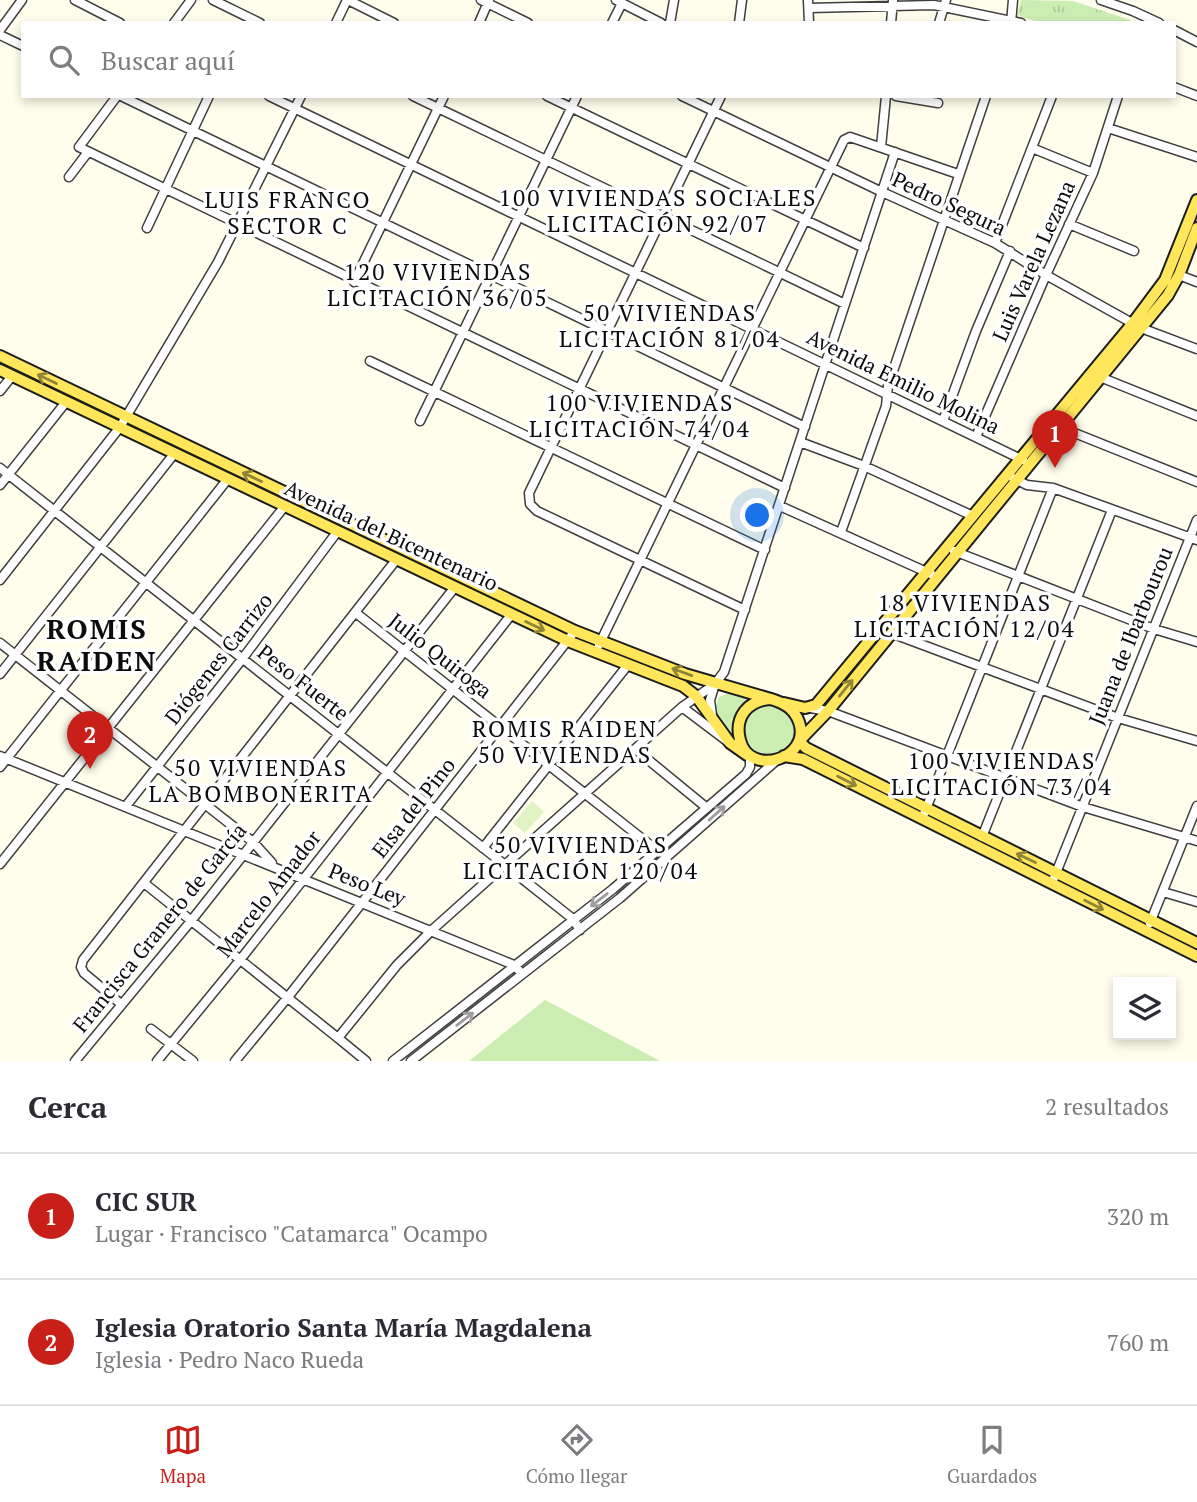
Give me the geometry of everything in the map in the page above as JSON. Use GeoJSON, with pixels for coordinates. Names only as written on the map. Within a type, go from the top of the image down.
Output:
{"type":"FeatureCollection","features":[{"type":"Feature","properties":{"kind":"main road"},"geometry":{"type":"LineString","coordinates":[[1055,425],[1100,377],[1166,280],[1197,200]]}},
{"type":"Feature","properties":{"kind":"main road"},"geometry":{"type":"LineString","coordinates":[[1197,228],[1171,290],[1137,325],[932,575],[822,698],[810,708],[771,699],[757,701],[750,705],[739,719],[738,733],[748,757],[767,761],[798,756],[925,814],[1054,878],[1149,926],[1197,956]]}},
{"type":"Feature","properties":{"kind":"main road","name":"Avenida del Bicentenario"},"geometry":{"type":"LineString","coordinates":[[0,356],[174,454],[227,480],[596,654],[683,686],[696,696],[730,743],[748,757]]}},
{"type":"Feature","properties":{"kind":"main road","name":"Avenida del Bicentenario"},"geometry":{"type":"LineString","coordinates":[[0,370],[66,402],[123,423],[600,642],[715,684],[771,699]]}},
{"type":"Feature","properties":{"kind":"main road"},"geometry":{"type":"LineString","coordinates":[[953,550],[973,516],[1012,477]]}},
{"type":"Feature","properties":{"kind":"main road"},"geometry":{"type":"LineString","coordinates":[[781,757],[801,741],[828,711],[891,633],[932,575]]}},
{"type":"Feature","properties":{"kind":"main road"},"geometry":{"type":"LineString","coordinates":[[784,703],[798,719],[801,741],[806,748],[925,814],[982,836],[1054,878]]}},
{"type":"Feature","properties":{"kind":"main road"},"geometry":{"type":"LineString","coordinates":[[1149,926],[1197,943]]}},
{"type":"Feature","properties":{"kind":"street"},"geometry":{"type":"LineString","coordinates":[[21,45],[0,32],[22,0]]}},
{"type":"Feature","properties":{"kind":"street"},"geometry":{"type":"LineString","coordinates":[[75,0],[116,21]]}},
{"type":"Feature","properties":{"kind":"street"},"geometry":{"type":"LineString","coordinates":[[175,21],[191,0]]}},
{"type":"Feature","properties":{"kind":"street"},"geometry":{"type":"LineString","coordinates":[[214,0],[256,21]]}},
{"type":"Feature","properties":{"kind":"street"},"geometry":{"type":"LineString","coordinates":[[337,21],[347,0],[390,21]]}},
{"type":"Feature","properties":{"kind":"street"},"geometry":{"type":"LineString","coordinates":[[670,21],[674,0]]}},
{"type":"Feature","properties":{"kind":"street"},"geometry":{"type":"LineString","coordinates":[[739,21],[742,0]]}},
{"type":"Feature","properties":{"kind":"street"},"geometry":{"type":"LineString","coordinates":[[809,4],[945,3],[1011,21],[1013,0]]}},
{"type":"Feature","properties":{"kind":"street"},"geometry":{"type":"LineString","coordinates":[[1101,0],[1133,11],[1144,19]]}},
{"type":"Feature","properties":{"kind":"street"},"geometry":{"type":"LineString","coordinates":[[1133,11],[1135,0]]}},
{"type":"Feature","properties":{"kind":"street"},"geometry":{"type":"LineString","coordinates":[[480,21],[486,1],[524,21]]}},
{"type":"Feature","properties":{"kind":"street"},"geometry":{"type":"LineString","coordinates":[[613,21],[619,1],[657,21]]}},
{"type":"Feature","properties":{"kind":"street"},"geometry":{"type":"LineString","coordinates":[[891,21],[893,2]]}},
{"type":"Feature","properties":{"kind":"street"},"geometry":{"type":"LineString","coordinates":[[940,21],[945,3]]}},
{"type":"Feature","properties":{"kind":"street"},"geometry":{"type":"LineString","coordinates":[[1176,31],[1197,42]]}},
{"type":"Feature","properties":{"kind":"street"},"geometry":{"type":"LineString","coordinates":[[1176,88],[1197,96]]}},
{"type":"Feature","properties":{"kind":"street"},"geometry":{"type":"LineString","coordinates":[[117,98],[79,147],[785,488]]}},
{"type":"Feature","properties":{"kind":"street"},"geometry":{"type":"LineString","coordinates":[[123,98],[805,427]]}},
{"type":"Feature","properties":{"kind":"street"},"geometry":{"type":"LineString","coordinates":[[147,228],[208,98]]}},
{"type":"Feature","properties":{"kind":"street","name":"Avenida Emilio Molina"},"geometry":{"type":"LineString","coordinates":[[273,98],[1024,462]]}},
{"type":"Feature","properties":{"kind":"street"},"geometry":{"type":"LineString","coordinates":[[0,580],[123,423],[218,262],[300,98]]}},
{"type":"Feature","properties":{"kind":"street"},"geometry":{"type":"LineString","coordinates":[[417,98],[845,304]]}},
{"type":"Feature","properties":{"kind":"street"},"geometry":{"type":"LineString","coordinates":[[354,282],[443,98]]}},
{"type":"Feature","properties":{"kind":"street"},"geometry":{"type":"LineString","coordinates":[[551,98],[864,248]]}},
{"type":"Feature","properties":{"kind":"street"},"geometry":{"type":"LineString","coordinates":[[420,421],[576,98]]}},
{"type":"Feature","properties":{"kind":"street","name":"Pedro Segura"},"geometry":{"type":"LineString","coordinates":[[685,98],[831,169],[995,243],[1045,275],[1137,325],[1197,349]]}},
{"type":"Feature","properties":{"kind":"street"},"geometry":{"type":"LineString","coordinates":[[720,98],[529,493],[530,504],[537,511],[745,610]]}},
{"type":"Feature","properties":{"kind":"street"},"geometry":{"type":"LineString","coordinates":[[881,147],[886,98]]}},
{"type":"Feature","properties":{"kind":"street"},"geometry":{"type":"LineString","coordinates":[[916,98],[939,103]]}},
{"type":"Feature","properties":{"kind":"street"},"geometry":{"type":"LineString","coordinates":[[841,532],[886,406],[888,386],[985,98]]}},
{"type":"Feature","properties":{"kind":"street"},"geometry":{"type":"LineString","coordinates":[[995,243],[1051,98]]}},
{"type":"Feature","properties":{"kind":"street","name":"Luis Varela Lezana"},"geometry":{"type":"LineString","coordinates":[[976,437],[1045,275],[1093,173],[1117,98]]}},
{"type":"Feature","properties":{"kind":"street"},"geometry":{"type":"LineString","coordinates":[[1108,128],[1197,157]]}},
{"type":"Feature","properties":{"kind":"street"},"geometry":{"type":"LineString","coordinates":[[596,654],[846,137],[958,174]]}},
{"type":"Feature","properties":{"kind":"street"},"geometry":{"type":"LineString","coordinates":[[1032,148],[1093,173]]}},
{"type":"Feature","properties":{"kind":"street"},"geometry":{"type":"LineString","coordinates":[[69,177],[88,152]]}},
{"type":"Feature","properties":{"kind":"street"},"geometry":{"type":"LineString","coordinates":[[713,719],[710,700],[715,684],[724,672],[745,610],[895,152]]}},
{"type":"Feature","properties":{"kind":"street"},"geometry":{"type":"LineString","coordinates":[[1069,224],[1134,251]]}},
{"type":"Feature","properties":{"kind":"street"},"geometry":{"type":"LineString","coordinates":[[943,421],[976,331],[1010,251]]}},
{"type":"Feature","properties":{"kind":"street"},"geometry":{"type":"LineString","coordinates":[[1179,275],[1197,282]]}},
{"type":"Feature","properties":{"kind":"street"},"geometry":{"type":"LineString","coordinates":[[370,361],[765,550]]}},
{"type":"Feature","properties":{"kind":"street"},"geometry":{"type":"LineString","coordinates":[[0,391],[12,376]]}},
{"type":"Feature","properties":{"kind":"street"},"geometry":{"type":"LineString","coordinates":[[1100,377],[1197,416]]}},
{"type":"Feature","properties":{"kind":"street"},"geometry":{"type":"LineString","coordinates":[[0,485],[66,402]]}},
{"type":"Feature","properties":{"kind":"street"},"geometry":{"type":"LineString","coordinates":[[1055,425],[1197,482]]}},
{"type":"Feature","properties":{"kind":"street"},"geometry":{"type":"LineString","coordinates":[[800,442],[864,467],[973,516]]}},
{"type":"Feature","properties":{"kind":"street"},"geometry":{"type":"LineString","coordinates":[[0,674],[174,454]]}},
{"type":"Feature","properties":{"kind":"street","name":"Peso Fuerte"},"geometry":{"type":"LineString","coordinates":[[0,468],[505,864],[573,919],[580,930]]}},
{"type":"Feature","properties":{"kind":"street"},"geometry":{"type":"LineString","coordinates":[[1012,477],[1027,485],[1053,488],[1193,539]]}},
{"type":"Feature","properties":{"kind":"street"},"geometry":{"type":"LineString","coordinates":[[0,767],[3,757],[60,691],[227,480]]}},
{"type":"Feature","properties":{"kind":"street"},"geometry":{"type":"LineString","coordinates":[[925,814],[1053,488]]}},
{"type":"Feature","properties":{"kind":"street"},"geometry":{"type":"LineString","coordinates":[[780,506],[932,575]]}},
{"type":"Feature","properties":{"kind":"street"},"geometry":{"type":"LineString","coordinates":[[0,864],[284,507]]}},
{"type":"Feature","properties":{"kind":"street"},"geometry":{"type":"LineString","coordinates":[[982,836],[1112,510]]}},
{"type":"Feature","properties":{"kind":"street","name":"Juana de Ibarbourou"},"geometry":{"type":"LineString","coordinates":[[1054,878],[1193,539],[1197,520]]}},
{"type":"Feature","properties":{"kind":"street","name":"Diógenes Carrizo"},"geometry":{"type":"LineString","coordinates":[[126,806],[243,658],[337,532]]}},
{"type":"Feature","properties":{"kind":"street"},"geometry":{"type":"LineString","coordinates":[[953,550],[1154,629],[1197,642]]}},
{"type":"Feature","properties":{"kind":"street"},"geometry":{"type":"LineString","coordinates":[[121,1004],[83,973],[83,960],[397,560]]}},
{"type":"Feature","properties":{"kind":"street","name":"Francisca Granero de García"},"geometry":{"type":"LineString","coordinates":[[75,1061],[191,921],[455,587]]}},
{"type":"Feature","properties":{"kind":"street","name":"Julio Quiroga"},"geometry":{"type":"LineString","coordinates":[[356,613],[550,764],[657,850],[665,860]]}},
{"type":"Feature","properties":{"kind":"street","name":"Marcelo Amador"},"geometry":{"type":"LineString","coordinates":[[157,1061],[240,960],[511,615]]}},
{"type":"Feature","properties":{"kind":"street","name":"Elsa del Pino"},"geometry":{"type":"LineString","coordinates":[[235,1061],[575,631]]}},
{"type":"Feature","properties":{"kind":"street"},"geometry":{"type":"LineString","coordinates":[[891,633],[1118,718],[1197,741]]}},
{"type":"Feature","properties":{"kind":"street"},"geometry":{"type":"LineString","coordinates":[[0,643],[253,842],[275,867]]}},
{"type":"Feature","properties":{"kind":"street"},"geometry":{"type":"LineString","coordinates":[[484,848],[627,666]]}},
{"type":"Feature","properties":{"kind":"street"},"geometry":{"type":"LineString","coordinates":[[338,1038],[397,965],[432,930],[682,707],[715,684]]}},
{"type":"Feature","properties":{"kind":"street"},"geometry":{"type":"LineString","coordinates":[[682,707],[730,743]]}},
{"type":"Feature","properties":{"kind":"street"},"geometry":{"type":"LineString","coordinates":[[810,708],[828,711],[1083,807],[1197,841]]}},
{"type":"Feature","properties":{"kind":"street"},"geometry":{"type":"LineString","coordinates":[[635,749],[707,808]]}},
{"type":"Feature","properties":{"kind":"street","name":"Peso Ley"},"geometry":{"type":"LineString","coordinates":[[3,757],[432,930],[514,965],[522,974]]}},
{"type":"Feature","properties":{"kind":"street"},"geometry":{"type":"LineString","coordinates":[[393,1061],[573,919],[707,808],[746,774],[750,767],[748,757]]}},
{"type":"Feature","properties":{"kind":"street"},"geometry":{"type":"LineString","coordinates":[[411,1061],[580,930],[665,860],[781,757]]}},
{"type":"Feature","properties":{"kind":"street"},"geometry":{"type":"LineString","coordinates":[[1149,926],[1197,806]]}},
{"type":"Feature","properties":{"kind":"street"},"geometry":{"type":"LineString","coordinates":[[144,883],[366,1061]]}},
{"type":"Feature","properties":{"kind":"street"},"geometry":{"type":"LineString","coordinates":[[1163,892],[1197,902]]}},
{"type":"Feature","properties":{"kind":"street"},"geometry":{"type":"LineString","coordinates":[[151,1029],[192,1061]]}},
{"type":"Feature","properties":{"kind":"green space"},"geometry":{"type":"Polygon","coordinates":[[[1021,0],[1073,1],[1130,21],[1034,21],[1017,15],[1021,0]]]}},
{"type":"Feature","properties":{"kind":"green space"},"geometry":{"type":"Polygon","coordinates":[[[729,693],[756,698],[738,712],[736,741],[722,727],[715,708],[719,697],[729,693]]]}},
{"type":"Feature","properties":{"kind":"green space"},"geometry":{"type":"Polygon","coordinates":[[[768,704],[778,706],[786,712],[792,720],[792,740],[786,748],[778,754],[768,756],[758,754],[750,748],[744,740],[742,730],[744,720],[750,712],[758,706],[768,704]]]}},
{"type":"Feature","properties":{"kind":"green space"},"geometry":{"type":"Polygon","coordinates":[[[532,801],[544,812],[525,833],[513,823],[532,801]]]}},
{"type":"Feature","properties":{"kind":"green space"},"geometry":{"type":"Polygon","coordinates":[[[545,1000],[660,1061],[469,1061],[545,1000]]]}},
{"type":"Feature","properties":{"kind":"place","name":"CIC SUR"},"geometry":{"type":"Point","coordinates":[1055,468]}},
{"type":"Feature","properties":{"kind":"place","name":"Iglesia Oratorio Santa María Magdalena"},"geometry":{"type":"Point","coordinates":[90,769]}},
{"type":"Feature","properties":{"kind":"district","name":"100 VIVIENDAS SOCIALES LICITACIÓN 92/07"},"geometry":{"type":"Point","coordinates":[658,211]}},
{"type":"Feature","properties":{"kind":"district","name":"LUIS FRANCO SECTOR C"},"geometry":{"type":"Point","coordinates":[288,213]}},
{"type":"Feature","properties":{"kind":"district","name":"120 VIVIENDAS LICITACIÓN 36/05"},"geometry":{"type":"Point","coordinates":[438,285]}},
{"type":"Feature","properties":{"kind":"district","name":"50 VIVIENDAS LICITACIÓN 81/04"},"geometry":{"type":"Point","coordinates":[670,326]}},
{"type":"Feature","properties":{"kind":"district","name":"100 VIVIENDAS LICITACIÓN 74/04"},"geometry":{"type":"Point","coordinates":[640,416]}},
{"type":"Feature","properties":{"kind":"district","name":"18 VIVIENDAS LICITACIÓN 12/04"},"geometry":{"type":"Point","coordinates":[965,616]}},
{"type":"Feature","properties":{"kind":"district","name":"ROMIS RAIDEN"},"geometry":{"type":"Point","coordinates":[97,645]}},
{"type":"Feature","properties":{"kind":"district","name":"ROMIS RAIDEN 50 VIVIENDAS"},"geometry":{"type":"Point","coordinates":[565,742]}},
{"type":"Feature","properties":{"kind":"district","name":"100 VIVIENDAS LICITACIÓN 73/04"},"geometry":{"type":"Point","coordinates":[1002,774]}},
{"type":"Feature","properties":{"kind":"district","name":"50 VIVIENDAS LA BOMBONERITA"},"geometry":{"type":"Point","coordinates":[261,781]}},
{"type":"Feature","properties":{"kind":"district","name":"50 VIVIENDAS LICITACIÓN 120/04"},"geometry":{"type":"Point","coordinates":[581,858]}}]}
